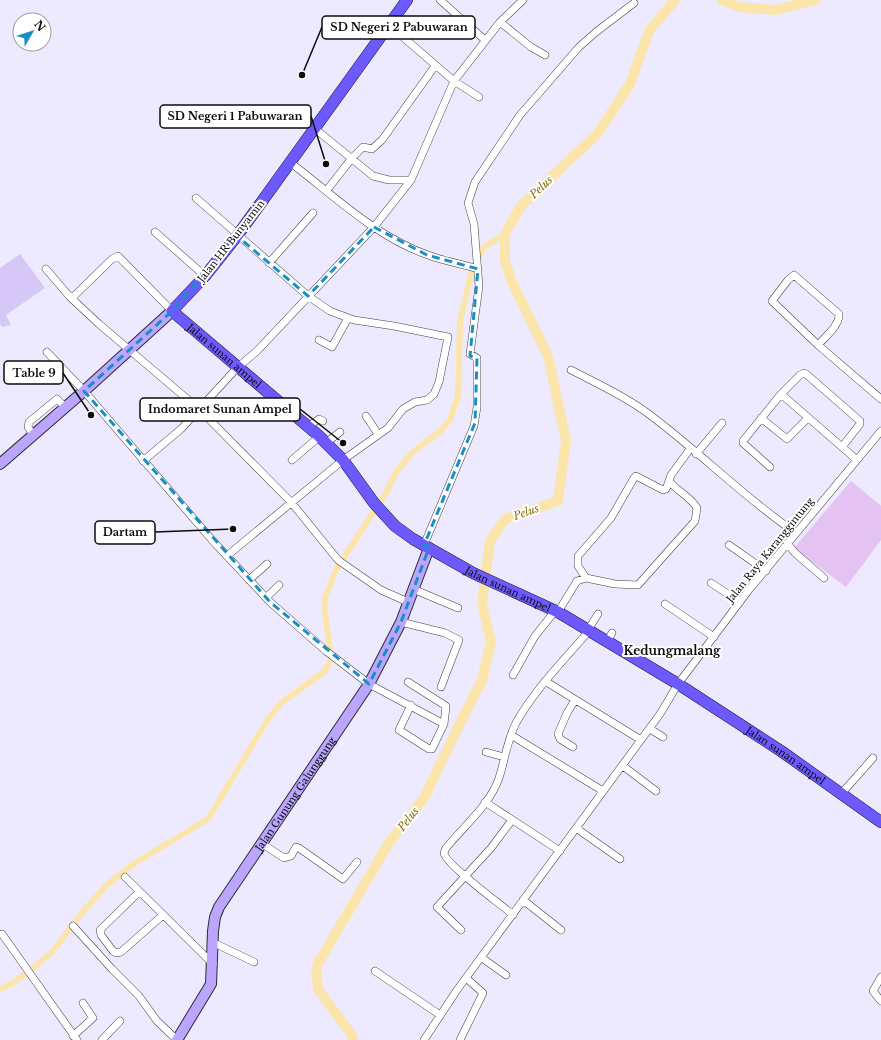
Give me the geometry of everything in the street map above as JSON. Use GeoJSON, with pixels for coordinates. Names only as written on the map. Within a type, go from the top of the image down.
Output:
{"type":"FeatureCollection","features":[{"type":"Feature","properties":{"kind":"main road","name":"Jalan HR Bunyamin"},"geometry":{"type":"LineString","coordinates":[[172,311],[205,276],[237,236],[407,0]]}},
{"type":"Feature","properties":{"kind":"main road","name":"Jalan sunan ampel"},"geometry":{"type":"LineString","coordinates":[[172,311],[309,426],[342,460],[374,503],[396,526],[473,573],[557,612],[589,630],[610,638],[781,751],[881,822]]}},
{"type":"Feature","properties":{"kind":"street"},"geometry":{"type":"LineString","coordinates":[[440,0],[485,40]]}},
{"type":"Feature","properties":{"kind":"street"},"geometry":{"type":"LineString","coordinates":[[143,461],[181,429],[238,367],[257,351],[374,227],[411,180],[454,81],[485,40],[518,1]]}},
{"type":"Feature","properties":{"kind":"street"},"geometry":{"type":"LineString","coordinates":[[427,546],[475,423],[477,407],[477,358],[470,354],[479,286],[474,224],[468,203],[475,182],[520,115],[579,47],[596,32],[634,4]]}},
{"type":"Feature","properties":{"kind":"street"},"geometry":{"type":"LineString","coordinates":[[500,22],[531,47],[545,55]]}},
{"type":"Feature","properties":{"kind":"street"},"geometry":{"type":"LineString","coordinates":[[389,25],[435,66],[454,81],[479,97]]}},
{"type":"Feature","properties":{"kind":"street"},"geometry":{"type":"LineString","coordinates":[[327,190],[352,158],[363,147],[372,149],[382,140],[435,66]]}},
{"type":"Feature","properties":{"kind":"street"},"geometry":{"type":"LineString","coordinates":[[314,128],[373,176],[389,180],[411,180]]}},
{"type":"Feature","properties":{"kind":"street"},"geometry":{"type":"LineString","coordinates":[[290,163],[374,227],[393,238],[427,255],[478,269]]}},
{"type":"Feature","properties":{"kind":"street"},"geometry":{"type":"LineString","coordinates":[[196,198],[237,236],[308,296],[330,311],[348,318],[445,335],[448,337],[439,382],[434,394],[427,400],[415,402],[403,409],[388,428],[342,460],[228,555]]}},
{"type":"Feature","properties":{"kind":"street"},"geometry":{"type":"LineString","coordinates":[[269,262],[313,213]]}},
{"type":"Feature","properties":{"kind":"street"},"geometry":{"type":"LineString","coordinates":[[155,232],[205,276]]}},
{"type":"Feature","properties":{"kind":"street"},"geometry":{"type":"LineString","coordinates":[[72,298],[112,259],[118,256],[172,311]]}},
{"type":"Feature","properties":{"kind":"street"},"geometry":{"type":"LineString","coordinates":[[46,269],[72,298],[128,350],[199,409],[291,502],[338,560],[381,590],[408,602]]}},
{"type":"Feature","properties":{"kind":"street"},"geometry":{"type":"LineString","coordinates":[[818,345],[835,325],[839,314],[794,275],[788,280],[772,301],[818,345],[881,399]]}},
{"type":"Feature","properties":{"kind":"street","name":"Jalan HR Bunyamin"},"geometry":{"type":"LineString","coordinates":[[0,464],[84,391],[172,311]]}},
{"type":"Feature","properties":{"kind":"street"},"geometry":{"type":"LineString","coordinates":[[319,340],[332,347],[348,318]]}},
{"type":"Feature","properties":{"kind":"street"},"geometry":{"type":"LineString","coordinates":[[47,352],[84,391],[143,461],[266,598],[326,651],[369,684],[411,705],[444,724]]}},
{"type":"Feature","properties":{"kind":"street"},"geometry":{"type":"LineString","coordinates":[[571,370],[633,403],[660,422],[767,513],[796,533]]}},
{"type":"Feature","properties":{"kind":"street"},"geometry":{"type":"LineString","coordinates":[[770,467],[743,443],[744,438],[800,374],[804,373],[860,423],[842,447]]}},
{"type":"Feature","properties":{"kind":"street"},"geometry":{"type":"LineString","coordinates":[[781,394],[857,460]]}},
{"type":"Feature","properties":{"kind":"street"},"geometry":{"type":"LineString","coordinates":[[366,416],[378,434]]}},
{"type":"Feature","properties":{"kind":"street"},"geometry":{"type":"LineString","coordinates":[[761,418],[787,439],[808,418]]}},
{"type":"Feature","properties":{"kind":"street"},"geometry":{"type":"LineString","coordinates":[[309,426],[319,419],[323,421]]}},
{"type":"Feature","properties":{"kind":"street"},"geometry":{"type":"LineString","coordinates":[[696,454],[722,423]]}},
{"type":"Feature","properties":{"kind":"street","name":"Jalan Raya Karanggintung"},"geometry":{"type":"LineString","coordinates":[[424,1040],[440,1014],[466,978],[650,729],[668,703],[678,684],[787,543],[881,431]]}},
{"type":"Feature","properties":{"kind":"street"},"geometry":{"type":"LineString","coordinates":[[292,460],[323,440],[340,432]]}},
{"type":"Feature","properties":{"kind":"street"},"geometry":{"type":"LineString","coordinates":[[586,578],[578,566],[578,556],[611,518],[635,477],[663,490],[666,489],[671,475],[690,449]]}},
{"type":"Feature","properties":{"kind":"street"},"geometry":{"type":"LineString","coordinates":[[513,675],[535,636],[557,612],[578,581],[586,578],[615,584],[638,585],[695,521],[697,508],[694,502],[674,488],[669,481]]}},
{"type":"Feature","properties":{"kind":"street"},"geometry":{"type":"LineString","coordinates":[[787,543],[795,553],[824,578]]}},
{"type":"Feature","properties":{"kind":"street"},"geometry":{"type":"LineString","coordinates":[[729,545],[766,570]]}},
{"type":"Feature","properties":{"kind":"street","name":"Jalan Gunung Galunggung"},"geometry":{"type":"LineString","coordinates":[[177,1040],[212,984],[212,942],[215,917],[219,908],[261,843],[369,684],[401,622],[427,546]]}},
{"type":"Feature","properties":{"kind":"street"},"geometry":{"type":"LineString","coordinates":[[249,580],[267,564]]}},
{"type":"Feature","properties":{"kind":"street"},"geometry":{"type":"LineString","coordinates":[[711,583],[740,602]]}},
{"type":"Feature","properties":{"kind":"street"},"geometry":{"type":"LineString","coordinates":[[266,598],[279,585]]}},
{"type":"Feature","properties":{"kind":"street"},"geometry":{"type":"LineString","coordinates":[[413,589],[458,608]]}},
{"type":"Feature","properties":{"kind":"street"},"geometry":{"type":"LineString","coordinates":[[665,604],[714,637]]}},
{"type":"Feature","properties":{"kind":"street"},"geometry":{"type":"LineString","coordinates":[[514,915],[464,875],[445,858],[444,853],[446,848],[485,802],[498,780],[511,735],[519,720],[545,681],[589,630],[598,614]]}},
{"type":"Feature","properties":{"kind":"street"},"geometry":{"type":"LineString","coordinates":[[401,622],[445,633],[459,640],[441,687]]}},
{"type":"Feature","properties":{"kind":"street"},"geometry":{"type":"LineString","coordinates":[[545,681],[641,740]]}},
{"type":"Feature","properties":{"kind":"street"},"geometry":{"type":"LineString","coordinates":[[408,682],[446,706],[447,709],[444,724],[434,747],[429,749],[399,730],[411,705]]}},
{"type":"Feature","properties":{"kind":"street"},"geometry":{"type":"LineString","coordinates":[[573,747],[560,739],[558,734],[567,713],[575,700]]}},
{"type":"Feature","properties":{"kind":"street"},"geometry":{"type":"LineString","coordinates":[[650,729],[663,737]]}},
{"type":"Feature","properties":{"kind":"street"},"geometry":{"type":"LineString","coordinates":[[511,735],[603,791]]}},
{"type":"Feature","properties":{"kind":"street"},"geometry":{"type":"LineString","coordinates":[[486,752],[504,756]]}},
{"type":"Feature","properties":{"kind":"street"},"geometry":{"type":"LineString","coordinates":[[841,794],[873,758]]}},
{"type":"Feature","properties":{"kind":"street"},"geometry":{"type":"LineString","coordinates":[[623,766],[656,792]]}},
{"type":"Feature","properties":{"kind":"street"},"geometry":{"type":"LineString","coordinates":[[485,802],[560,851]]}},
{"type":"Feature","properties":{"kind":"street"},"geometry":{"type":"LineString","coordinates":[[461,930],[437,907],[464,875],[491,848],[512,820]]}},
{"type":"Feature","properties":{"kind":"street"},"geometry":{"type":"LineString","coordinates":[[576,828],[620,859]]}},
{"type":"Feature","properties":{"kind":"street"},"geometry":{"type":"LineString","coordinates":[[261,843],[284,858],[291,856],[296,847],[299,848],[343,879],[357,862]]}},
{"type":"Feature","properties":{"kind":"street"},"geometry":{"type":"LineString","coordinates":[[125,877],[213,964]]}},
{"type":"Feature","properties":{"kind":"street"},"geometry":{"type":"LineString","coordinates":[[140,892],[100,930],[101,935],[114,951],[116,953],[121,952],[163,915]]}},
{"type":"Feature","properties":{"kind":"street"},"geometry":{"type":"LineString","coordinates":[[523,900],[561,930]]}},
{"type":"Feature","properties":{"kind":"street"},"geometry":{"type":"LineString","coordinates":[[74,926],[112,969],[139,996],[157,1021],[177,1040]]}},
{"type":"Feature","properties":{"kind":"street"},"geometry":{"type":"LineString","coordinates":[[2,934],[30,976],[75,1038],[94,1017],[83,1003]]}},
{"type":"Feature","properties":{"kind":"street"},"geometry":{"type":"LineString","coordinates":[[212,942],[254,962]]}},
{"type":"Feature","properties":{"kind":"street"},"geometry":{"type":"LineString","coordinates":[[482,958],[506,975]]}},
{"type":"Feature","properties":{"kind":"street"},"geometry":{"type":"LineString","coordinates":[[375,971],[440,1014]]}},
{"type":"Feature","properties":{"kind":"street"},"geometry":{"type":"LineString","coordinates":[[881,977],[873,991],[881,1001]]}},
{"type":"Feature","properties":{"kind":"street"},"geometry":{"type":"LineString","coordinates":[[460,1040],[483,993],[466,978]]}},
{"type":"Feature","properties":{"kind":"street"},"geometry":{"type":"LineString","coordinates":[[102,1040],[120,1021]]}},
{"type":"Feature","properties":{"kind":"highlighted area"},"geometry":{"type":"Polygon","coordinates":[[[374,227],[427,255],[478,269],[470,356],[477,358],[475,423],[424,545],[429,548],[401,622],[369,684],[270,602],[84,391],[172,311],[237,236],[308,296],[374,227]]]}},
{"type":"Feature","properties":{"kind":"shaded area"},"geometry":{"type":"Polygon","coordinates":[[[20,254],[45,288],[6,315],[11,325],[2,327],[0,324],[0,268],[20,254]]]}},
{"type":"Feature","properties":{"kind":"shaded area"},"geometry":{"type":"Polygon","coordinates":[[[851,481],[881,506],[881,540],[846,587],[794,548],[851,481]]]}},
{"type":"Feature","properties":{"kind":"waterway","name":"Pelus"},"geometry":{"type":"LineString","coordinates":[[353,1040],[351,1034],[318,989],[316,967],[388,844],[424,798],[482,680],[491,642],[482,603],[490,541],[505,519],[558,501],[566,441],[548,356],[511,280],[505,261],[505,234],[521,206],[598,133],[630,84],[649,31],[675,0]]}},
{"type":"Feature","properties":{"kind":"waterway","name":"Pelus"},"geometry":{"type":"LineString","coordinates":[[722,0],[739,7],[775,10],[815,0]]}},
{"type":"Feature","properties":{"kind":"waterway"},"geometry":{"type":"LineString","coordinates":[[0,989],[11,984],[31,970],[53,951],[85,909],[109,883],[135,863],[208,819],[266,722],[281,703],[325,671],[331,659],[325,611],[325,598],[337,568],[386,493],[396,472],[411,454],[440,431],[450,420],[458,396],[460,321],[472,270],[484,247],[505,234]]}},
{"type":"Feature","properties":{"kind":"place","name":"SD Negeri 2 Pabuwaran"},"geometry":{"type":"Point","coordinates":[302,75]}},
{"type":"Feature","properties":{"kind":"place","name":"SD Negeri 1 Pabuwaran"},"geometry":{"type":"Point","coordinates":[326,164]}},
{"type":"Feature","properties":{"kind":"place","name":"Table 9"},"geometry":{"type":"Point","coordinates":[91,415]}},
{"type":"Feature","properties":{"kind":"place","name":"Indomaret Sunan Ampel"},"geometry":{"type":"Point","coordinates":[343,443]}},
{"type":"Feature","properties":{"kind":"place","name":"Dartam"},"geometry":{"type":"Point","coordinates":[233,529]}},
{"type":"Feature","properties":{"kind":"district","name":"Kedungmalang"},"geometry":{"type":"Point","coordinates":[672,650]}}]}
